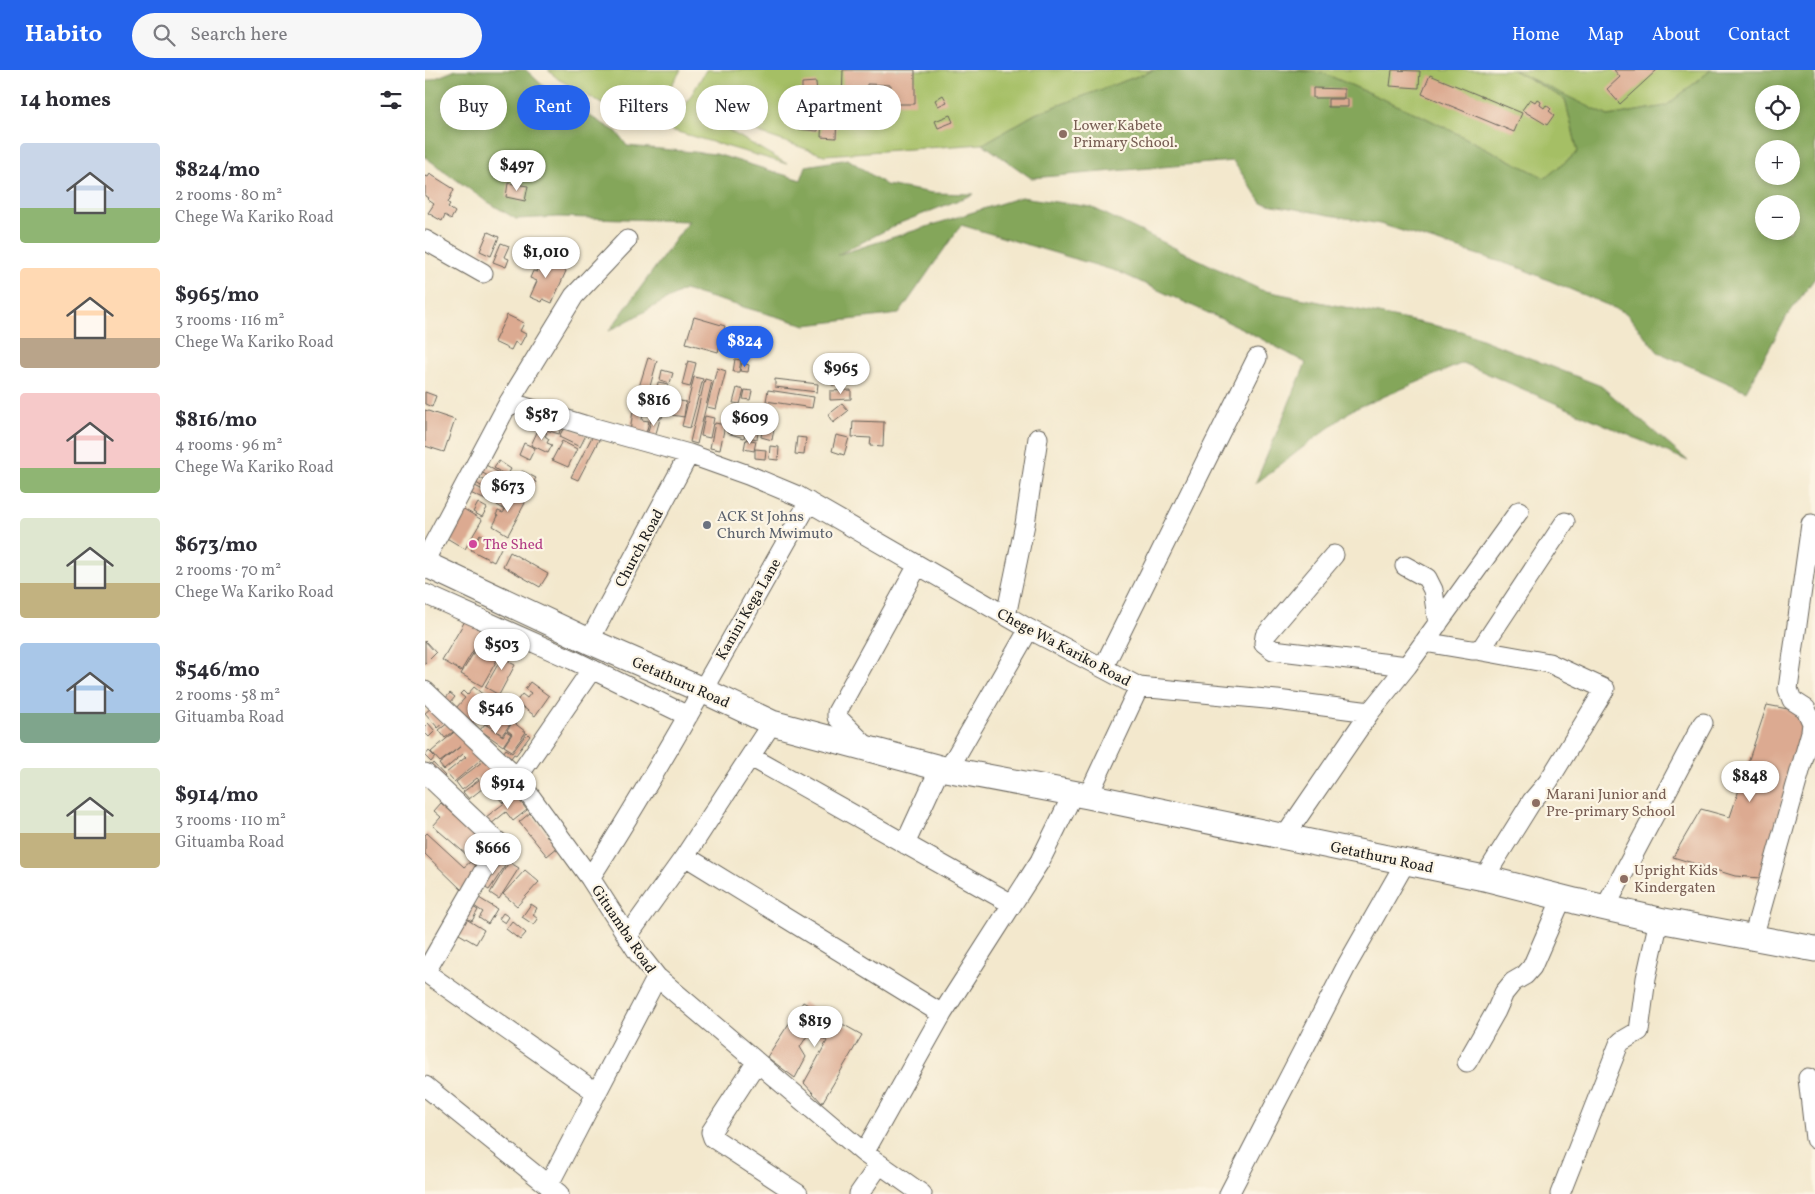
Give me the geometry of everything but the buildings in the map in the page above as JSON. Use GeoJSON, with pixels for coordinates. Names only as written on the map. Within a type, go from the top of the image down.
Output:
{"type":"FeatureCollection","features":[{"type":"Feature","properties":{"kind":"main road","name":"Getathuru Road"},"geometry":{"type":"LineString","coordinates":[[425,564],[589,642],[702,690],[773,723],[944,769],[1285,836],[1405,863],[1484,878],[1659,920],[1815,949]]}},
{"type":"Feature","properties":{"kind":"street"},"geometry":{"type":"LineString","coordinates":[[425,240],[483,273]]}},
{"type":"Feature","properties":{"kind":"street"},"geometry":{"type":"LineString","coordinates":[[425,560],[509,402],[574,296],[627,240]]}},
{"type":"Feature","properties":{"kind":"street"},"geometry":{"type":"LineString","coordinates":[[1103,668],[1257,358]]}},
{"type":"Feature","properties":{"kind":"street","name":"Chege Wa Kariko Road"},"geometry":{"type":"LineString","coordinates":[[509,402],[689,454],[748,475],[798,496],[1029,629],[1139,687],[1277,700],[1370,712]]}},
{"type":"Feature","properties":{"kind":"street"},"geometry":{"type":"LineString","coordinates":[[1006,616],[1025,524],[1038,438]]}},
{"type":"Feature","properties":{"kind":"street","name":"Church Road"},"geometry":{"type":"LineString","coordinates":[[589,642],[689,454]]}},
{"type":"Feature","properties":{"kind":"street","name":"Kanini Kega Lane"},"geometry":{"type":"LineString","coordinates":[[590,878],[625,825],[809,502]]}},
{"type":"Feature","properties":{"kind":"street"},"geometry":{"type":"LineString","coordinates":[[1285,836],[1370,712],[1407,666],[1519,511]]}},
{"type":"Feature","properties":{"kind":"street"},"geometry":{"type":"LineString","coordinates":[[1477,650],[1483,646],[1565,522]]}},
{"type":"Feature","properties":{"kind":"street"},"geometry":{"type":"LineString","coordinates":[[1753,938],[1811,732],[1812,723],[1806,709],[1792,700],[1788,689],[1811,524]]}},
{"type":"Feature","properties":{"kind":"street"},"geometry":{"type":"LineString","coordinates":[[1334,555],[1265,636],[1264,643],[1273,650],[1407,666]]}},
{"type":"Feature","properties":{"kind":"street"},"geometry":{"type":"LineString","coordinates":[[869,749],[837,717],[837,712],[918,565]]}},
{"type":"Feature","properties":{"kind":"street"},"geometry":{"type":"LineString","coordinates":[[1405,566],[1427,578],[1433,590],[1438,624]]}},
{"type":"Feature","properties":{"kind":"street"},"geometry":{"type":"LineString","coordinates":[[425,594],[592,669],[688,716]]}},
{"type":"Feature","properties":{"kind":"street"},"geometry":{"type":"LineString","coordinates":[[905,844],[944,769],[1029,629]]}},
{"type":"Feature","properties":{"kind":"street"},"geometry":{"type":"LineString","coordinates":[[1424,642],[1549,663],[1605,689],[1548,782],[1532,801],[1484,878]]}},
{"type":"Feature","properties":{"kind":"street"},"geometry":{"type":"LineString","coordinates":[[517,778],[592,669]]}},
{"type":"Feature","properties":{"kind":"street"},"geometry":{"type":"LineString","coordinates":[[864,1153],[942,1014],[1080,795],[1139,687]]}},
{"type":"Feature","properties":{"kind":"street","name":"Gituamba Road"},"geometry":{"type":"LineString","coordinates":[[425,691],[517,778],[590,878],[627,937],[657,977],[864,1153],[923,1194]]}},
{"type":"Feature","properties":{"kind":"street"},"geometry":{"type":"LineString","coordinates":[[627,937],[685,856],[773,723]]}},
{"type":"Feature","properties":{"kind":"street"},"geometry":{"type":"LineString","coordinates":[[1605,908],[1703,723]]}},
{"type":"Feature","properties":{"kind":"street"},"geometry":{"type":"LineString","coordinates":[[751,757],[1012,904]]}},
{"type":"Feature","properties":{"kind":"street"},"geometry":{"type":"LineString","coordinates":[[425,773],[498,842],[498,846],[425,973],[597,1093]]}},
{"type":"Feature","properties":{"kind":"street"},"geometry":{"type":"LineString","coordinates":[[685,856],[942,1014]]}},
{"type":"Feature","properties":{"kind":"street"},"geometry":{"type":"LineString","coordinates":[[1229,1194],[1347,965],[1405,863]]}},
{"type":"Feature","properties":{"kind":"street"},"geometry":{"type":"LineString","coordinates":[[1467,1062],[1504,993],[1513,982],[1525,975],[1532,967],[1562,898]]}},
{"type":"Feature","properties":{"kind":"street"},"geometry":{"type":"LineString","coordinates":[[1560,1194],[1619,1044],[1622,1040],[1639,1031],[1646,978],[1659,920]]}},
{"type":"Feature","properties":{"kind":"street"},"geometry":{"type":"LineString","coordinates":[[425,1086],[553,1190],[597,1093],[657,977]]}},
{"type":"Feature","properties":{"kind":"street"},"geometry":{"type":"LineString","coordinates":[[756,1063],[711,1132],[713,1138],[798,1194]]}},
{"type":"Feature","properties":{"kind":"street"},"geometry":{"type":"LineString","coordinates":[[1808,1078],[1815,1139]]}},
{"type":"Feature","properties":{"kind":"street"},"geometry":{"type":"LineString","coordinates":[[859,1194],[879,1164]]}},
{"type":"Feature","properties":{"kind":"green space"},"geometry":{"type":"Polygon","coordinates":[[[456,70],[526,70],[542,85],[517,85],[517,130],[590,130],[590,116],[600,122],[600,130],[614,130],[617,132],[627,146],[716,154],[801,180],[806,166],[848,159],[886,185],[933,193],[974,194],[900,223],[837,255],[1021,197],[1091,207],[1261,290],[1461,331],[1601,386],[1688,461],[1463,363],[1352,410],[1255,484],[1306,363],[1243,329],[1119,272],[961,225],[899,314],[806,325],[684,290],[609,331],[689,221],[559,217],[516,219],[483,199],[425,157],[425,82],[456,70]]]}},
{"type":"Feature","properties":{"kind":"green space"},"geometry":{"type":"Polygon","coordinates":[[[548,70],[681,70],[672,85],[600,85],[600,103],[590,97],[590,85],[569,85],[548,70]]]}},
{"type":"Feature","properties":{"kind":"green space"},"geometry":{"type":"Polygon","coordinates":[[[706,70],[1154,70],[1035,114],[983,144],[824,155],[750,130],[768,130],[768,85],[697,85],[706,70]]]}},
{"type":"Feature","properties":{"kind":"green space"},"geometry":{"type":"Polygon","coordinates":[[[1154,70],[1289,70],[1323,73],[1422,116],[1545,178],[1578,152],[1565,99],[1513,70],[1608,116],[1666,106],[1711,70],[1815,70],[1815,278],[1787,316],[1746,391],[1658,352],[1626,313],[1520,268],[1380,224],[1262,203],[1233,161],[1031,178],[983,144],[1035,114],[1154,70]]]}},
{"type":"Feature","properties":{"kind":"green space"},"geometry":{"type":"Polygon","coordinates":[[[1289,70],[1711,70],[1666,106],[1608,116],[1524,76],[1565,99],[1578,152],[1545,178],[1422,116],[1323,73],[1289,70]]]}},
{"type":"Feature","properties":{"kind":"green space"},"geometry":{"type":"Polygon","coordinates":[[[696,87],[696,130],[728,130],[787,164],[671,130],[686,130],[686,104],[696,87]]]}},
{"type":"Feature","properties":{"kind":"place","name":"Lower Kabete Primary School."},"geometry":{"type":"Point","coordinates":[1063,134]}},
{"type":"Feature","properties":{"kind":"place","name":"ACK St Johns Church Mwimuto"},"geometry":{"type":"Point","coordinates":[707,525]}},
{"type":"Feature","properties":{"kind":"place","name":"The Shed"},"geometry":{"type":"Point","coordinates":[473,544]}},
{"type":"Feature","properties":{"kind":"place","name":"Marani Junior and Pre-primary School"},"geometry":{"type":"Point","coordinates":[1536,803]}},
{"type":"Feature","properties":{"kind":"place","name":"Upright Kids Kindergaten"},"geometry":{"type":"Point","coordinates":[1624,879]}}]}
